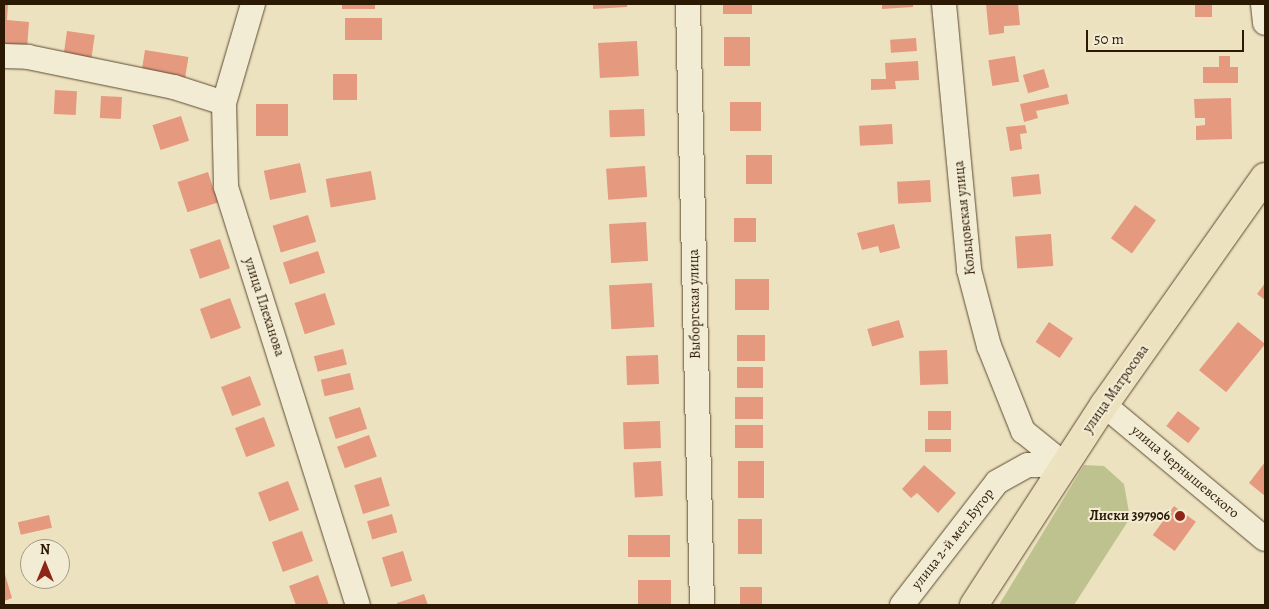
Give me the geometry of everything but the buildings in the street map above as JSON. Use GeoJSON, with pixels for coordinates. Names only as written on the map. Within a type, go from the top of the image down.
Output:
{"type":"FeatureCollection","features":[{"type":"Feature","properties":{"kind":"main road","name":"улица Матросова"},"geometry":{"type":"LineString","coordinates":[[974,605],[1104,405],[1265,178]]}},
{"type":"Feature","properties":{"kind":"street","name":"улица Плеханова"},"geometry":{"type":"LineString","coordinates":[[253,4],[224,103],[226,187],[358,605]]}},
{"type":"Feature","properties":{"kind":"street","name":"Выборгская улица"},"geometry":{"type":"LineString","coordinates":[[688,4],[702,605]]}},
{"type":"Feature","properties":{"kind":"street","name":"Кольцовская улица"},"geometry":{"type":"LineString","coordinates":[[944,4],[969,270],[989,346],[1023,431],[1065,464]]}},
{"type":"Feature","properties":{"kind":"street"},"geometry":{"type":"LineString","coordinates":[[1263,4],[1265,23]]}},
{"type":"Feature","properties":{"kind":"street"},"geometry":{"type":"LineString","coordinates":[[4,56],[28,57],[174,87],[224,103]]}},
{"type":"Feature","properties":{"kind":"street","name":"улица Чернышевского"},"geometry":{"type":"LineString","coordinates":[[1104,405],[1265,539]]}},
{"type":"Feature","properties":{"kind":"street","name":"улица 2-й мел.Бугор"},"geometry":{"type":"LineString","coordinates":[[902,605],[997,482],[1028,465],[1065,464]]}},
{"type":"Feature","properties":{"kind":"green space"},"geometry":{"type":"Polygon","coordinates":[[[1084,465],[1104,466],[1124,484],[1130,518],[1074,605],[999,605],[1084,465]]]}},
{"type":"Feature","properties":{"kind":"place","name":"Лиски 397906"},"geometry":{"type":"Point","coordinates":[1180,516]}}]}
